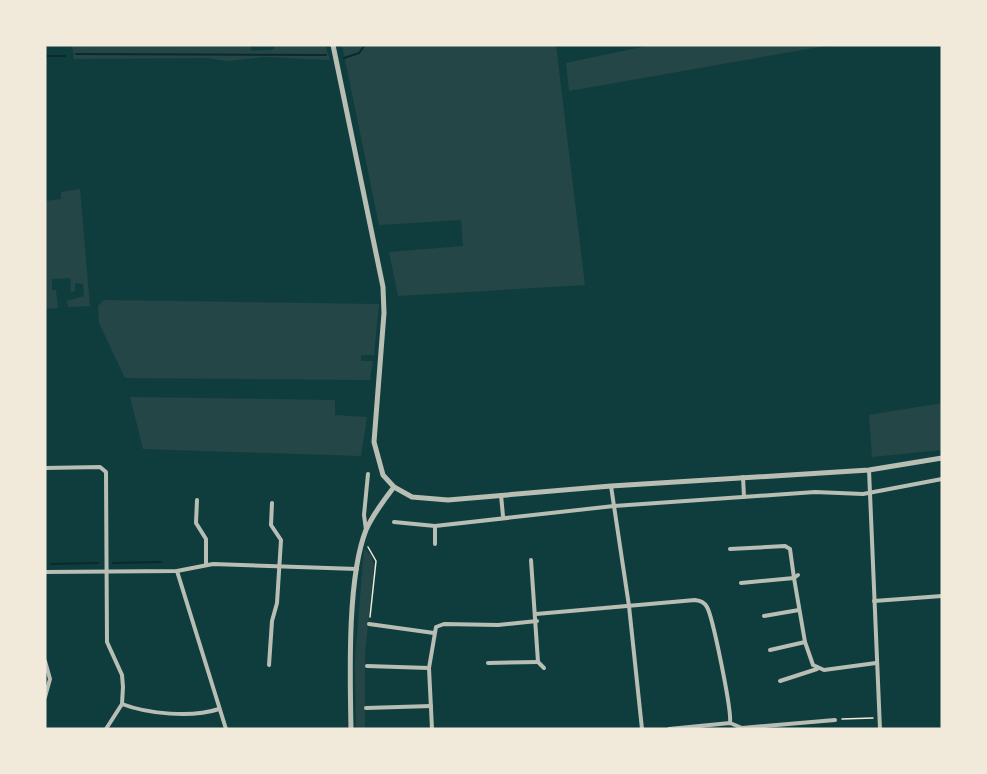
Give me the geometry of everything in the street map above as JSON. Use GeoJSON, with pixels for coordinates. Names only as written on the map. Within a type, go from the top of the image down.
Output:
{"type":"FeatureCollection","features":[{"type":"Feature","properties":{"kind":"street"},"geometry":{"type":"LineString","coordinates":[[333,45],[383,287],[384,313],[374,442],[382,475],[394,487],[425,500],[869,470],[942,458]]}},
{"type":"Feature","properties":{"kind":"street"},"geometry":{"type":"LineString","coordinates":[[45,468],[100,467],[106,472],[107,642],[123,680],[122,704],[106,729]]}},
{"type":"Feature","properties":{"kind":"street"},"geometry":{"type":"LineString","coordinates":[[869,470],[880,729]]}},
{"type":"Feature","properties":{"kind":"street"},"geometry":{"type":"LineString","coordinates":[[366,531],[364,515],[368,474]]}},
{"type":"Feature","properties":{"kind":"street"},"geometry":{"type":"LineString","coordinates":[[743,477],[744,497]]}},
{"type":"Feature","properties":{"kind":"street"},"geometry":{"type":"LineString","coordinates":[[394,522],[435,526],[503,516],[614,506],[744,497],[869,493],[942,479]]}},
{"type":"Feature","properties":{"kind":"street"},"geometry":{"type":"LineString","coordinates":[[611,486],[629,606],[642,729]]}},
{"type":"Feature","properties":{"kind":"street"},"geometry":{"type":"LineString","coordinates":[[351,729],[352,658],[357,570],[361,545],[366,531],[394,487]]}},
{"type":"Feature","properties":{"kind":"street"},"geometry":{"type":"LineString","coordinates":[[501,495],[503,516]]}},
{"type":"Feature","properties":{"kind":"street"},"geometry":{"type":"LineString","coordinates":[[197,500],[196,523],[206,539],[206,564]]}},
{"type":"Feature","properties":{"kind":"street"},"geometry":{"type":"LineString","coordinates":[[268,665],[281,540],[271,525],[272,503]]}},
{"type":"Feature","properties":{"kind":"street"},"geometry":{"type":"LineString","coordinates":[[435,526],[435,544]]}},
{"type":"Feature","properties":{"kind":"street"},"geometry":{"type":"LineString","coordinates":[[730,549],[788,546],[805,642],[810,661],[818,668],[824,670],[876,663]]}},
{"type":"Feature","properties":{"kind":"street"},"geometry":{"type":"LineString","coordinates":[[531,560],[537,621],[538,662],[544,668]]}},
{"type":"Feature","properties":{"kind":"street"},"geometry":{"type":"LineString","coordinates":[[45,572],[177,571],[206,564],[357,570]]}},
{"type":"Feature","properties":{"kind":"street"},"geometry":{"type":"LineString","coordinates":[[177,571],[226,729]]}},
{"type":"Feature","properties":{"kind":"street"},"geometry":{"type":"LineString","coordinates":[[741,583],[794,578],[798,575]]}},
{"type":"Feature","properties":{"kind":"street"},"geometry":{"type":"LineString","coordinates":[[874,601],[942,596]]}},
{"type":"Feature","properties":{"kind":"street"},"geometry":{"type":"LineString","coordinates":[[536,614],[695,600],[705,603],[714,629],[728,690],[730,723]]}},
{"type":"Feature","properties":{"kind":"street"},"geometry":{"type":"LineString","coordinates":[[764,616],[799,610]]}},
{"type":"Feature","properties":{"kind":"street"},"geometry":{"type":"LineString","coordinates":[[432,729],[429,668],[436,627],[444,624],[498,626],[537,621]]}},
{"type":"Feature","properties":{"kind":"street"},"geometry":{"type":"LineString","coordinates":[[369,624],[434,633]]}},
{"type":"Feature","properties":{"kind":"street"},"geometry":{"type":"LineString","coordinates":[[770,650],[805,642]]}},
{"type":"Feature","properties":{"kind":"street"},"geometry":{"type":"LineString","coordinates":[[45,661],[50,679],[45,697]]}},
{"type":"Feature","properties":{"kind":"street"},"geometry":{"type":"LineString","coordinates":[[488,663],[538,662]]}},
{"type":"Feature","properties":{"kind":"street"},"geometry":{"type":"LineString","coordinates":[[367,666],[429,668]]}},
{"type":"Feature","properties":{"kind":"street"},"geometry":{"type":"LineString","coordinates":[[780,681],[818,668]]}},
{"type":"Feature","properties":{"kind":"street"},"geometry":{"type":"LineString","coordinates":[[122,704],[153,713],[219,709]]}},
{"type":"Feature","properties":{"kind":"street"},"geometry":{"type":"LineString","coordinates":[[366,708],[431,706]]}},
{"type":"Feature","properties":{"kind":"street"},"geometry":{"type":"LineString","coordinates":[[669,729],[730,723],[742,728],[836,720]]}},
{"type":"Feature","properties":{"kind":"path"},"geometry":{"type":"LineString","coordinates":[[361,545],[369,549],[376,561],[369,624]]}},
{"type":"Feature","properties":{"kind":"path"},"geometry":{"type":"LineString","coordinates":[[836,720],[880,718]]}},
{"type":"Feature","properties":{"kind":"shaded area"},"geometry":{"type":"Polygon","coordinates":[[[72,45],[251,45],[251,51],[272,50],[276,45],[325,45],[330,60],[265,57],[228,61],[207,58],[74,59],[72,45]]]}},
{"type":"Feature","properties":{"kind":"shaded area"},"geometry":{"type":"Polygon","coordinates":[[[342,45],[556,45],[585,285],[398,296],[389,252],[463,246],[461,220],[379,225],[342,45]]]}},
{"type":"Feature","properties":{"kind":"shaded area"},"geometry":{"type":"Polygon","coordinates":[[[651,45],[831,45],[569,91],[566,63],[651,45]]]}},
{"type":"Feature","properties":{"kind":"shaded area"},"geometry":{"type":"Polygon","coordinates":[[[80,189],[90,306],[68,307],[67,301],[84,296],[83,284],[75,283],[75,291],[71,292],[70,278],[52,279],[52,290],[56,290],[58,308],[45,309],[45,201],[61,199],[61,192],[80,189]]]}},
{"type":"Feature","properties":{"kind":"shaded area"},"geometry":{"type":"Polygon","coordinates":[[[104,300],[379,304],[374,355],[361,355],[361,361],[373,361],[370,380],[125,378],[99,323],[98,306],[104,300]]]}},
{"type":"Feature","properties":{"kind":"shaded area"},"geometry":{"type":"Polygon","coordinates":[[[130,397],[335,400],[335,415],[367,417],[361,456],[143,449],[130,397]]]}},
{"type":"Feature","properties":{"kind":"shaded area"},"geometry":{"type":"Polygon","coordinates":[[[942,403],[942,450],[872,457],[869,415],[942,403]]]}},
{"type":"Feature","properties":{"kind":"shaded area"},"geometry":{"type":"Polygon","coordinates":[[[364,549],[371,555],[374,566],[365,654],[365,729],[356,729],[355,660],[364,549]]]}},
{"type":"Feature","properties":{"kind":"waterway"},"geometry":{"type":"LineString","coordinates":[[344,58],[359,53],[365,45]]}},
{"type":"Feature","properties":{"kind":"waterway"},"geometry":{"type":"LineString","coordinates":[[76,54],[326,55]]}},
{"type":"Feature","properties":{"kind":"waterway"},"geometry":{"type":"LineString","coordinates":[[45,56],[65,56]]}},
{"type":"Feature","properties":{"kind":"waterway"},"geometry":{"type":"LineString","coordinates":[[113,563],[161,562]]}},
{"type":"Feature","properties":{"kind":"waterway"},"geometry":{"type":"LineString","coordinates":[[51,564],[98,563]]}}]}
